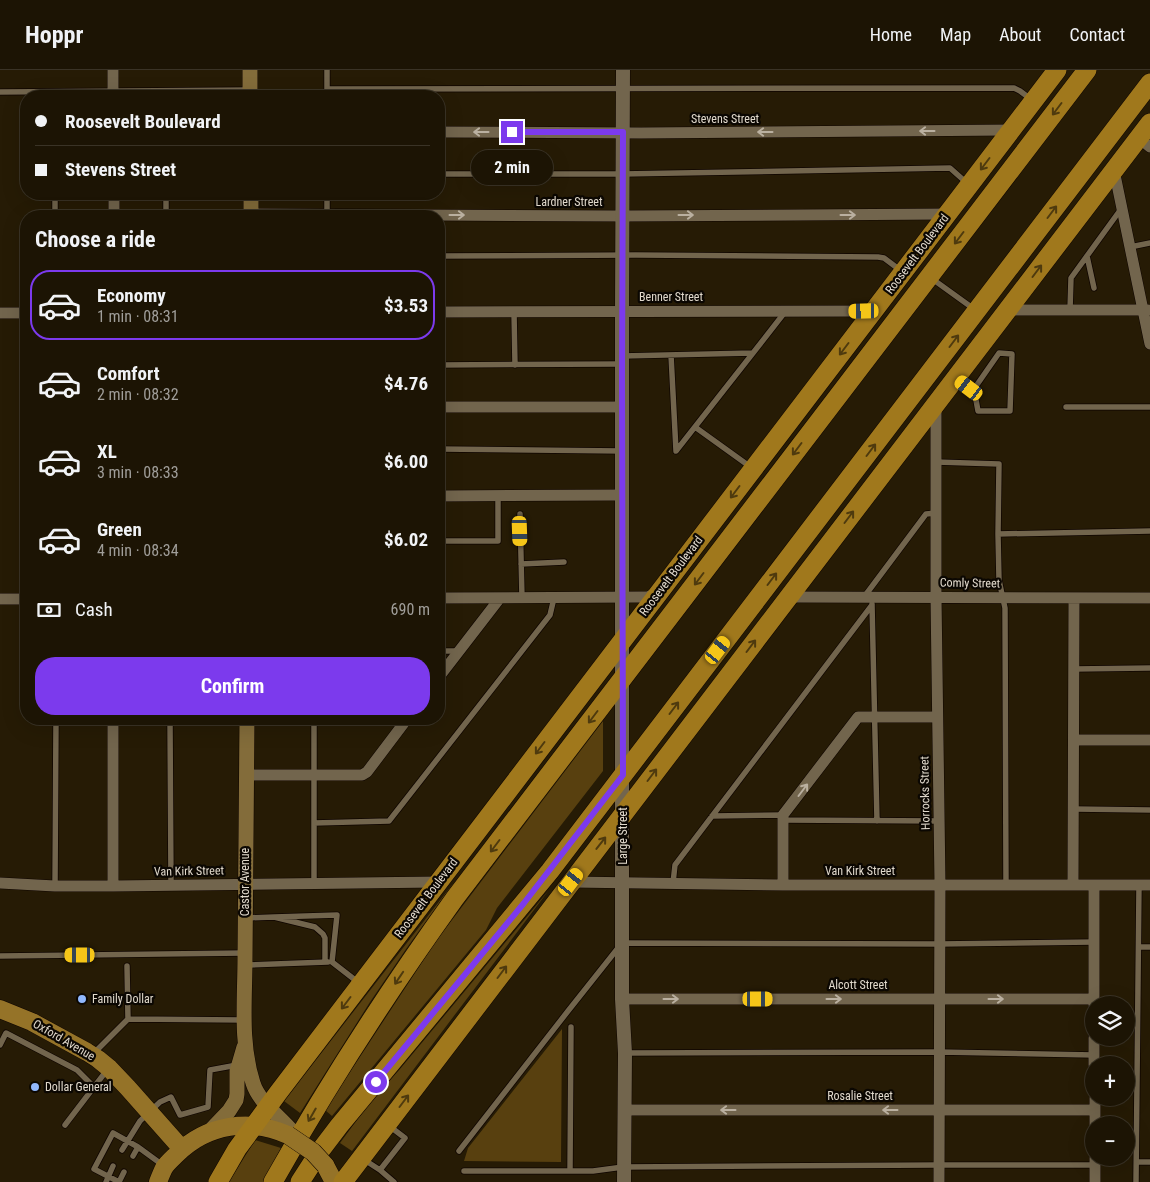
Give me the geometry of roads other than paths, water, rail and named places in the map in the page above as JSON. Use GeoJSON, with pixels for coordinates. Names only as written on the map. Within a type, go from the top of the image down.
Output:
{"type":"FeatureCollection","features":[{"type":"Feature","properties":{"kind":"highway","name":"Roosevelt Boulevard"},"geometry":{"type":"LineString","coordinates":[[218,1182],[253,1126],[360,984],[1057,70]]}},
{"type":"Feature","properties":{"kind":"highway","name":"Roosevelt Boulevard"},"geometry":{"type":"LineString","coordinates":[[273,1182],[353,1047],[455,898],[1087,70]]}},
{"type":"Feature","properties":{"kind":"highway"},"geometry":{"type":"LineString","coordinates":[[300,1182],[339,1126],[524,903],[623,775],[1150,83]]}},
{"type":"Feature","properties":{"kind":"highway"},"geometry":{"type":"LineString","coordinates":[[343,1182],[1114,170],[1146,136]]}},
{"type":"Feature","properties":{"kind":"highway"},"geometry":{"type":"LineString","coordinates":[[892,421],[1007,310]]}},
{"type":"Feature","properties":{"kind":"highway"},"geometry":{"type":"LineString","coordinates":[[757,464],[848,383]]}},
{"type":"Feature","properties":{"kind":"main road"},"geometry":{"type":"LineString","coordinates":[[250,70],[250,90]]}},
{"type":"Feature","properties":{"kind":"main road","name":"Castor Avenue"},"geometry":{"type":"LineString","coordinates":[[248,725],[245,1045],[256,1092],[280,1117],[289,1132]]}},
{"type":"Feature","properties":{"kind":"main road","name":"Oxford Avenue"},"geometry":{"type":"LineString","coordinates":[[0,1009],[32,1022],[92,1055],[108,1068],[182,1149]]}},
{"type":"Feature","properties":{"kind":"main road","name":"Castor Avenue"},"geometry":{"type":"LineString","coordinates":[[208,1133],[229,1111],[236,1100],[237,1071],[245,1045]]}},
{"type":"Feature","properties":{"kind":"main road"},"geometry":{"type":"LineString","coordinates":[[161,1174],[182,1149],[200,1137],[231,1126],[253,1126],[289,1132],[325,1165],[334,1182]]}},
{"type":"Feature","properties":{"kind":"street"},"geometry":{"type":"LineString","coordinates":[[113,70],[113,90]]}},
{"type":"Feature","properties":{"kind":"street","name":"Large Street"},"geometry":{"type":"LineString","coordinates":[[623,70],[622,999],[625,1053],[624,1182]]}},
{"type":"Feature","properties":{"kind":"street","name":"Stevens Street"},"geometry":{"type":"LineString","coordinates":[[445,132],[1011,130]]}},
{"type":"Feature","properties":{"kind":"street"},"geometry":{"type":"LineString","coordinates":[[1114,170],[1130,247],[1146,310],[1150,344]]}},
{"type":"Feature","properties":{"kind":"street","name":"Lardner Street"},"geometry":{"type":"LineString","coordinates":[[445,215],[947,214]]}},
{"type":"Feature","properties":{"kind":"street"},"geometry":{"type":"LineString","coordinates":[[1007,310],[1146,310]]}},
{"type":"Feature","properties":{"kind":"street","name":"Benner Street"},"geometry":{"type":"LineString","coordinates":[[445,312],[874,311]]}},
{"type":"Feature","properties":{"kind":"street"},"geometry":{"type":"LineString","coordinates":[[0,313],[20,313]]}},
{"type":"Feature","properties":{"kind":"street","name":"Horrocks Street"},"geometry":{"type":"LineString","coordinates":[[936,403],[937,717],[940,884],[938,999],[939,1182]]}},
{"type":"Feature","properties":{"kind":"street"},"geometry":{"type":"LineString","coordinates":[[445,407],[622,407]]}},
{"type":"Feature","properties":{"kind":"street"},"geometry":{"type":"LineString","coordinates":[[445,496],[622,495]]}},
{"type":"Feature","properties":{"kind":"street"},"geometry":{"type":"LineString","coordinates":[[445,598],[623,598],[648,596],[660,590]]}},
{"type":"Feature","properties":{"kind":"street","name":"Comly Street"},"geometry":{"type":"LineString","coordinates":[[789,597],[870,600],[936,596],[1150,598]]}},
{"type":"Feature","properties":{"kind":"street"},"geometry":{"type":"LineString","coordinates":[[445,669],[500,598]]}},
{"type":"Feature","properties":{"kind":"street"},"geometry":{"type":"LineString","coordinates":[[1073,884],[1074,598]]}},
{"type":"Feature","properties":{"kind":"street"},"geometry":{"type":"LineString","coordinates":[[0,599],[20,599]]}},
{"type":"Feature","properties":{"kind":"street"},"geometry":{"type":"LineString","coordinates":[[783,885],[783,818],[858,718],[937,717]]}},
{"type":"Feature","properties":{"kind":"street"},"geometry":{"type":"LineString","coordinates":[[113,725],[113,886]]}},
{"type":"Feature","properties":{"kind":"street"},"geometry":{"type":"LineString","coordinates":[[247,775],[362,775],[367,772],[402,725]]}},
{"type":"Feature","properties":{"kind":"street"},"geometry":{"type":"LineString","coordinates":[[1074,740],[1150,740]]}},
{"type":"Feature","properties":{"kind":"street","name":"Van Kirk Street"},"geometry":{"type":"LineString","coordinates":[[0,883],[55,886],[113,886],[438,882]]}},
{"type":"Feature","properties":{"kind":"street","name":"Van Kirk Street"},"geometry":{"type":"LineString","coordinates":[[571,882],[783,885],[1145,885]]}},
{"type":"Feature","properties":{"kind":"street"},"geometry":{"type":"LineString","coordinates":[[1094,885],[1094,996]]}},
{"type":"Feature","properties":{"kind":"street","name":"Alcott Street"},"geometry":{"type":"LineString","coordinates":[[622,999],[938,999],[1085,1002]]}},
{"type":"Feature","properties":{"kind":"street"},"geometry":{"type":"LineString","coordinates":[[1095,1106],[1095,1116]]}},
{"type":"Feature","properties":{"kind":"street","name":"Rosalie Street"},"geometry":{"type":"LineString","coordinates":[[625,1110],[1095,1110]]}},
{"type":"Feature","properties":{"kind":"street"},"geometry":{"type":"LineString","coordinates":[[1095,1166],[1095,1182]]}},
{"type":"Feature","properties":{"kind":"lane"},"geometry":{"type":"LineString","coordinates":[[327,90],[328,70]]}},
{"type":"Feature","properties":{"kind":"lane"},"geometry":{"type":"LineString","coordinates":[[445,91],[1014,88],[1034,101]]}},
{"type":"Feature","properties":{"kind":"lane"},"geometry":{"type":"LineString","coordinates":[[0,92],[20,93]]}},
{"type":"Feature","properties":{"kind":"lane"},"geometry":{"type":"LineString","coordinates":[[445,174],[622,174],[950,168],[969,185]]}},
{"type":"Feature","properties":{"kind":"lane"},"geometry":{"type":"LineString","coordinates":[[1070,310],[1071,278],[1122,208]]}},
{"type":"Feature","properties":{"kind":"lane"},"geometry":{"type":"LineString","coordinates":[[1130,247],[1150,243]]}},
{"type":"Feature","properties":{"kind":"lane"},"geometry":{"type":"LineString","coordinates":[[445,256],[878,257],[884,258],[903,272]]}},
{"type":"Feature","properties":{"kind":"lane"},"geometry":{"type":"LineString","coordinates":[[1087,256],[1094,288]]}},
{"type":"Feature","properties":{"kind":"lane"},"geometry":{"type":"LineString","coordinates":[[929,277],[977,311]]}},
{"type":"Feature","properties":{"kind":"lane"},"geometry":{"type":"LineString","coordinates":[[671,355],[676,451],[786,311]]}},
{"type":"Feature","properties":{"kind":"lane"},"geometry":{"type":"LineString","coordinates":[[514,312],[515,365]]}},
{"type":"Feature","properties":{"kind":"lane"},"geometry":{"type":"LineString","coordinates":[[445,365],[515,365],[622,360],[671,355],[753,353]]}},
{"type":"Feature","properties":{"kind":"lane"},"geometry":{"type":"LineString","coordinates":[[999,353],[1012,354],[1010,411],[978,411],[974,389],[999,353]]}},
{"type":"Feature","properties":{"kind":"lane"},"geometry":{"type":"LineString","coordinates":[[955,378],[969,388],[974,389]]}},
{"type":"Feature","properties":{"kind":"lane"},"geometry":{"type":"LineString","coordinates":[[1066,407],[1150,407]]}},
{"type":"Feature","properties":{"kind":"lane"},"geometry":{"type":"LineString","coordinates":[[695,426],[757,464]]}},
{"type":"Feature","properties":{"kind":"lane"},"geometry":{"type":"LineString","coordinates":[[445,449],[622,450]]}},
{"type":"Feature","properties":{"kind":"lane"},"geometry":{"type":"LineString","coordinates":[[936,462],[999,464],[999,580],[1005,608],[1006,884]]}},
{"type":"Feature","properties":{"kind":"lane"},"geometry":{"type":"LineString","coordinates":[[445,541],[498,541],[498,496]]}},
{"type":"Feature","properties":{"kind":"lane"},"geometry":{"type":"LineString","coordinates":[[673,883],[675,865],[870,600],[925,515],[936,513]]}},
{"type":"Feature","properties":{"kind":"lane"},"geometry":{"type":"LineString","coordinates":[[520,514],[522,598]]}},
{"type":"Feature","properties":{"kind":"lane"},"geometry":{"type":"LineString","coordinates":[[998,534],[1150,531]]}},
{"type":"Feature","properties":{"kind":"lane"},"geometry":{"type":"LineString","coordinates":[[521,564],[564,562]]}},
{"type":"Feature","properties":{"kind":"lane"},"geometry":{"type":"LineString","coordinates":[[314,823],[389,821],[550,615],[554,598]]}},
{"type":"Feature","properties":{"kind":"lane"},"geometry":{"type":"LineString","coordinates":[[870,600],[877,821]]}},
{"type":"Feature","properties":{"kind":"lane"},"geometry":{"type":"LineString","coordinates":[[445,651],[459,651]]}},
{"type":"Feature","properties":{"kind":"lane"},"geometry":{"type":"LineString","coordinates":[[1074,668],[1150,668]]}},
{"type":"Feature","properties":{"kind":"lane"},"geometry":{"type":"LineString","coordinates":[[55,886],[56,725]]}},
{"type":"Feature","properties":{"kind":"lane"},"geometry":{"type":"LineString","coordinates":[[170,725],[171,885]]}},
{"type":"Feature","properties":{"kind":"lane"},"geometry":{"type":"LineString","coordinates":[[314,725],[314,883]]}},
{"type":"Feature","properties":{"kind":"lane"},"geometry":{"type":"LineString","coordinates":[[1074,809],[1150,810]]}},
{"type":"Feature","properties":{"kind":"lane"},"geometry":{"type":"LineString","coordinates":[[712,816],[939,821]]}},
{"type":"Feature","properties":{"kind":"lane"},"geometry":{"type":"LineString","coordinates":[[1136,1182],[1138,947],[1145,885]]}},
{"type":"Feature","properties":{"kind":"lane"},"geometry":{"type":"LineString","coordinates":[[245,918],[337,915],[329,962]]}},
{"type":"Feature","properties":{"kind":"lane"},"geometry":{"type":"LineString","coordinates":[[274,917],[315,927],[320,930],[325,938],[329,962]]}},
{"type":"Feature","properties":{"kind":"lane"},"geometry":{"type":"LineString","coordinates":[[460,1151],[622,943],[939,944],[1094,942]]}},
{"type":"Feature","properties":{"kind":"lane"},"geometry":{"type":"LineString","coordinates":[[1138,947],[1150,947]]}},
{"type":"Feature","properties":{"kind":"lane"},"geometry":{"type":"LineString","coordinates":[[0,956],[329,962],[360,984]]}},
{"type":"Feature","properties":{"kind":"lane"},"geometry":{"type":"LineString","coordinates":[[127,966],[128,1019]]}},
{"type":"Feature","properties":{"kind":"lane"},"geometry":{"type":"LineString","coordinates":[[92,1055],[128,1019],[245,1020]]}},
{"type":"Feature","properties":{"kind":"lane"},"geometry":{"type":"LineString","coordinates":[[570,1171],[571,1027]]}},
{"type":"Feature","properties":{"kind":"lane"},"geometry":{"type":"LineString","coordinates":[[0,1045],[6,1033],[78,1070],[94,1088]]}},
{"type":"Feature","properties":{"kind":"lane"},"geometry":{"type":"LineString","coordinates":[[625,1053],[939,1052],[1085,1060]]}},
{"type":"Feature","properties":{"kind":"lane"},"geometry":{"type":"LineString","coordinates":[[122,1150],[140,1121],[160,1102],[171,1097],[180,1115],[208,1107],[210,1070],[239,1065]]}},
{"type":"Feature","properties":{"kind":"lane"},"geometry":{"type":"LineString","coordinates":[[64,1125],[108,1068]]}},
{"type":"Feature","properties":{"kind":"lane"},"geometry":{"type":"LineString","coordinates":[[380,1170],[405,1138],[387,1124]]}},
{"type":"Feature","properties":{"kind":"lane"},"geometry":{"type":"LineString","coordinates":[[124,1172],[119,1182],[107,1179],[94,1169],[113,1133],[138,1148],[161,1174]]}},
{"type":"Feature","properties":{"kind":"lane"},"geometry":{"type":"LineString","coordinates":[[133,1156],[138,1148]]}},
{"type":"Feature","properties":{"kind":"lane"},"geometry":{"type":"LineString","coordinates":[[361,1158],[394,1182]]}},
{"type":"Feature","properties":{"kind":"lane"},"geometry":{"type":"LineString","coordinates":[[464,1171],[594,1171],[623,1167],[939,1165],[1085,1161]]}},
{"type":"Feature","properties":{"kind":"lane"},"geometry":{"type":"LineString","coordinates":[[1137,1162],[1150,1162]]}},
{"type":"Feature","properties":{"kind":"lane"},"geometry":{"type":"LineString","coordinates":[[107,1179],[112,1166]]}},
{"type":"Feature","properties":{"kind":"place","name":"Family Dollar"},"geometry":{"type":"Point","coordinates":[82,999]}},
{"type":"Feature","properties":{"kind":"place","name":"Dollar General"},"geometry":{"type":"Point","coordinates":[35,1087]}}]}
